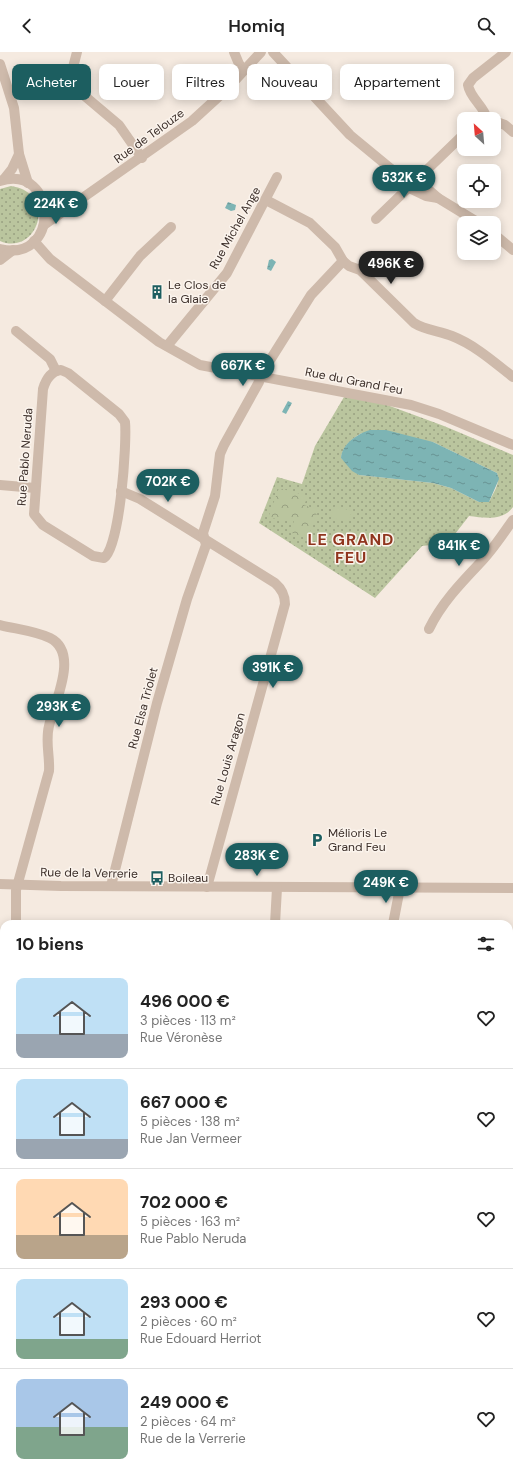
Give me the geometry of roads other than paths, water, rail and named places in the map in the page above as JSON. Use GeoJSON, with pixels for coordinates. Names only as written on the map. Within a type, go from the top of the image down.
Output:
{"type":"FeatureCollection","features":[{"type":"Feature","properties":{"kind":"street"},"geometry":{"type":"LineString","coordinates":[[77,52],[70,79],[74,87],[119,125],[142,158]]}},
{"type":"Feature","properties":{"kind":"street"},"geometry":{"type":"LineString","coordinates":[[234,52],[244,70]]}},
{"type":"Feature","properties":{"kind":"street","name":"Rue de Telouze"},"geometry":{"type":"LineString","coordinates":[[44,225],[142,158],[192,121],[261,52]]}},
{"type":"Feature","properties":{"kind":"street"},"geometry":{"type":"LineString","coordinates":[[273,52],[350,135],[390,168],[416,180],[430,189],[438,198],[468,216]]}},
{"type":"Feature","properties":{"kind":"street"},"geometry":{"type":"LineString","coordinates":[[484,112],[469,92],[468,85],[473,78],[506,52]]}},
{"type":"Feature","properties":{"kind":"street"},"geometry":{"type":"LineString","coordinates":[[0,64],[14,108],[19,154],[28,183]]}},
{"type":"Feature","properties":{"kind":"street"},"geometry":{"type":"LineString","coordinates":[[501,124],[513,132]]}},
{"type":"Feature","properties":{"kind":"street"},"geometry":{"type":"LineString","coordinates":[[376,219],[457,141]]}},
{"type":"Feature","properties":{"kind":"street"},"geometry":{"type":"LineString","coordinates":[[2,180],[12,169],[19,154]]}},
{"type":"Feature","properties":{"kind":"street"},"geometry":{"type":"LineString","coordinates":[[390,168],[399,181],[408,188],[426,196],[438,198]]}},
{"type":"Feature","properties":{"kind":"street","name":"Rue Michel Ange"},"geometry":{"type":"LineString","coordinates":[[167,346],[227,274],[277,177]]}},
{"type":"Feature","properties":{"kind":"street"},"geometry":{"type":"LineString","coordinates":[[0,248],[13,250],[25,247],[34,241],[44,225],[46,210],[41,196],[28,183],[16,179],[2,180]]}},
{"type":"Feature","properties":{"kind":"street"},"geometry":{"type":"LineString","coordinates":[[41,196],[61,201],[80,200]]}},
{"type":"Feature","properties":{"kind":"street"},"geometry":{"type":"LineString","coordinates":[[266,200],[316,228],[335,246],[343,261],[349,266],[360,270],[414,323],[420,327],[451,336],[472,345],[513,378]]}},
{"type":"Feature","properties":{"kind":"street"},"geometry":{"type":"LineString","coordinates":[[105,301],[140,256],[171,227]]}},
{"type":"Feature","properties":{"kind":"street"},"geometry":{"type":"LineString","coordinates":[[501,240],[513,250]]}},
{"type":"Feature","properties":{"kind":"street","name":"Rue du Grand Feu"},"geometry":{"type":"LineString","coordinates":[[34,241],[50,259],[167,346],[208,367],[410,406],[439,414],[513,445]]}},
{"type":"Feature","properties":{"kind":"street"},"geometry":{"type":"LineString","coordinates":[[0,260],[13,250]]}},
{"type":"Feature","properties":{"kind":"street","name":"Rue Elsa Triolet"},"geometry":{"type":"LineString","coordinates":[[111,886],[157,703],[187,599],[206,545],[203,533],[215,496],[218,464],[224,445],[260,377],[311,294],[343,261]]}},
{"type":"Feature","properties":{"kind":"street"},"geometry":{"type":"LineString","coordinates":[[16,331],[50,359],[56,371]]}},
{"type":"Feature","properties":{"kind":"street","name":"Rue Pablo Neruda"},"geometry":{"type":"LineString","coordinates":[[61,370],[68,373],[122,417],[125,427],[117,528],[109,553],[104,558],[100,559],[39,522],[34,514],[43,388],[47,380],[56,371],[61,370]]}},
{"type":"Feature","properties":{"kind":"street"},"geometry":{"type":"LineString","coordinates":[[0,485],[35,488]]}},
{"type":"Feature","properties":{"kind":"street"},"geometry":{"type":"LineString","coordinates":[[121,491],[140,499],[204,538]]}},
{"type":"Feature","properties":{"kind":"street"},"geometry":{"type":"LineString","coordinates":[[429,629],[437,613],[466,576],[480,564],[513,520]]}},
{"type":"Feature","properties":{"kind":"street","name":"Rue Louis Aragon"},"geometry":{"type":"LineString","coordinates":[[204,538],[275,583],[283,593],[285,604],[207,887]]}},
{"type":"Feature","properties":{"kind":"street"},"geometry":{"type":"LineString","coordinates":[[0,625],[50,638],[59,644],[64,653],[65,663],[64,672],[48,727],[47,738],[49,771],[17,884],[16,920]]}},
{"type":"Feature","properties":{"kind":"street","name":"Rue de la Verrerie"},"geometry":{"type":"LineString","coordinates":[[0,884],[276,888],[513,888]]}},
{"type":"Feature","properties":{"kind":"street"},"geometry":{"type":"LineString","coordinates":[[275,920],[276,888]]}},
{"type":"Feature","properties":{"kind":"street"},"geometry":{"type":"LineString","coordinates":[[395,920],[400,888]]}},
{"type":"Feature","properties":{"kind":"water"},"geometry":{"type":"Polygon","coordinates":[[[228,202],[236,205],[235,210],[231,211],[225,208],[228,202]]]}},
{"type":"Feature","properties":{"kind":"water"},"geometry":{"type":"Polygon","coordinates":[[[272,259],[276,262],[271,271],[267,269],[269,260],[272,259]]]}},
{"type":"Feature","properties":{"kind":"water"},"geometry":{"type":"Polygon","coordinates":[[[288,401],[292,403],[286,414],[282,412],[288,401]]]}},
{"type":"Feature","properties":{"kind":"water"},"geometry":{"type":"Polygon","coordinates":[[[370,430],[386,430],[433,442],[497,473],[499,479],[489,502],[479,502],[451,488],[433,483],[359,475],[352,471],[341,458],[344,448],[355,437],[370,430]]]}},
{"type":"Feature","properties":{"kind":"place","name":"Le Clos de la Glaie"},"geometry":{"type":"Point","coordinates":[157,292]}},
{"type":"Feature","properties":{"kind":"place","name":"Mélioris Le Grand Feu"},"geometry":{"type":"Point","coordinates":[317,840]}},
{"type":"Feature","properties":{"kind":"place","name":"Boileau"},"geometry":{"type":"Point","coordinates":[157,878]}},
{"type":"Feature","properties":{"kind":"district","name":"LE GRAND FEU"},"geometry":{"type":"Point","coordinates":[351,548]}}]}
